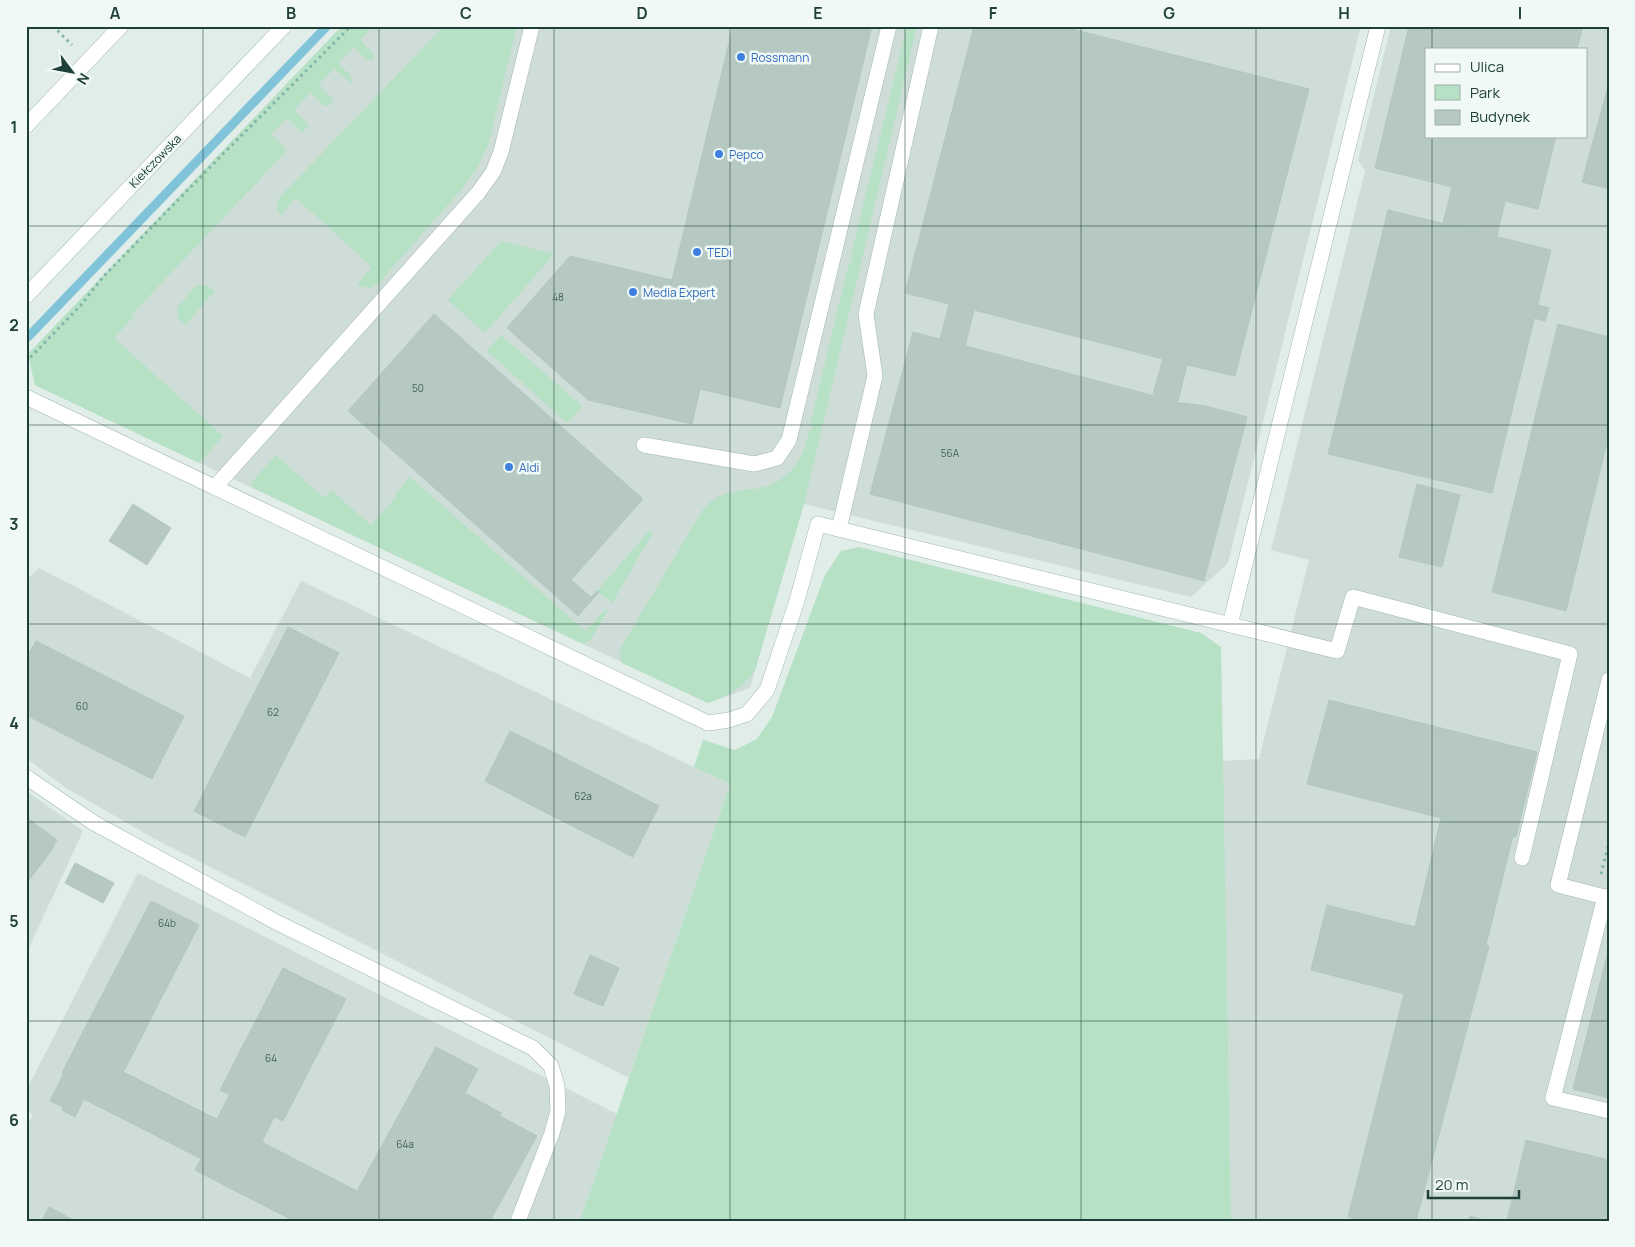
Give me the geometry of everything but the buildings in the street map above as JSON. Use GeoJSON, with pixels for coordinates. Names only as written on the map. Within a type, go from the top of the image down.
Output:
{"type":"FeatureCollection","features":[{"type":"Feature","properties":{"kind":"street"},"geometry":{"type":"LineString","coordinates":[[26,126],[121,26]]}},
{"type":"Feature","properties":{"kind":"street","name":"Kiełczowska"},"geometry":{"type":"LineString","coordinates":[[26,296],[284,26]]}},
{"type":"Feature","properties":{"kind":"street"},"geometry":{"type":"LineString","coordinates":[[215,487],[471,200],[493,172],[501,152],[532,26]]}},
{"type":"Feature","properties":{"kind":"street"},"geometry":{"type":"LineString","coordinates":[[644,445],[754,464],[777,458],[789,440],[889,26]]}},
{"type":"Feature","properties":{"kind":"street"},"geometry":{"type":"LineString","coordinates":[[838,529],[875,376],[866,314],[931,26]]}},
{"type":"Feature","properties":{"kind":"street"},"geometry":{"type":"LineString","coordinates":[[1230,625],[1378,26]]}},
{"type":"Feature","properties":{"kind":"street"},"geometry":{"type":"LineString","coordinates":[[26,396],[708,723],[729,720],[747,714],[767,690],[796,604],[818,524],[1337,651],[1353,597],[1570,654],[1522,858]]}},
{"type":"Feature","properties":{"kind":"street"},"geometry":{"type":"LineString","coordinates":[[1609,680],[1558,885],[1603,896],[1553,1098],[1609,1112]]}},
{"type":"Feature","properties":{"kind":"street"},"geometry":{"type":"LineString","coordinates":[[26,777],[94,823],[276,922],[533,1048],[551,1066],[557,1086],[558,1111],[552,1133],[518,1221]]}},
{"type":"Feature","properties":{"kind":"path"},"geometry":{"type":"LineString","coordinates":[[26,362],[81,305],[103,277],[351,26]]}},
{"type":"Feature","properties":{"kind":"path"},"geometry":{"type":"LineString","coordinates":[[1603,896],[1609,843]]}},
{"type":"Feature","properties":{"kind":"shaded area"},"geometry":{"type":"Polygon","coordinates":[[[342,26],[1361,26],[1228,563],[1191,597],[804,504],[750,688],[708,703],[35,385],[28,354],[342,26]]]}},
{"type":"Feature","properties":{"kind":"shaded area"},"geometry":{"type":"Polygon","coordinates":[[[1391,26],[1609,26],[1609,1221],[1231,1221],[1222,761],[1259,759],[1309,560],[1271,550],[1365,171],[1358,160],[1391,26]]]}},
{"type":"Feature","properties":{"kind":"shaded area"},"geometry":{"type":"Polygon","coordinates":[[[39,568],[250,678],[301,581],[730,784],[629,1078],[155,839],[66,788],[26,758],[26,580],[39,568]]]}},
{"type":"Feature","properties":{"kind":"shaded area"},"geometry":{"type":"Polygon","coordinates":[[[26,791],[83,831],[26,954],[26,791]]]}},
{"type":"Feature","properties":{"kind":"shaded area"},"geometry":{"type":"Polygon","coordinates":[[[138,873],[617,1114],[580,1221],[26,1221],[26,1129],[33,1114],[26,1111],[26,1091],[138,873]]]}},
{"type":"Feature","properties":{"kind":"green space"},"geometry":{"type":"Polygon","coordinates":[[[342,26],[374,26],[360,40],[375,56],[373,60],[367,60],[354,47],[338,63],[351,76],[353,82],[350,82],[334,69],[318,85],[333,100],[330,105],[323,105],[310,93],[294,110],[309,125],[303,132],[287,118],[271,134],[284,147],[285,153],[132,314],[134,316],[114,338],[223,436],[199,463],[35,385],[28,354],[342,26]]]}},
{"type":"Feature","properties":{"kind":"green space"},"geometry":{"type":"Polygon","coordinates":[[[444,26],[517,26],[489,142],[478,167],[461,190],[378,284],[370,288],[362,287],[357,284],[372,267],[296,198],[281,215],[277,209],[277,203],[279,198],[444,26]]]}},
{"type":"Feature","properties":{"kind":"green space"},"geometry":{"type":"Polygon","coordinates":[[[907,26],[917,26],[804,504],[755,670],[734,691],[708,703],[622,663],[620,652],[702,511],[710,502],[724,494],[755,489],[777,482],[786,476],[803,452],[809,430],[812,430],[813,426],[810,425],[849,263],[852,263],[853,260],[850,259],[907,26]]]}},
{"type":"Feature","properties":{"kind":"green space"},"geometry":{"type":"Polygon","coordinates":[[[501,241],[554,254],[485,333],[448,300],[501,241]]]}},
{"type":"Feature","properties":{"kind":"green space"},"geometry":{"type":"Polygon","coordinates":[[[198,285],[208,286],[215,291],[185,325],[178,318],[177,308],[198,285]]]}},
{"type":"Feature","properties":{"kind":"green space"},"geometry":{"type":"Polygon","coordinates":[[[501,335],[582,406],[567,423],[487,351],[501,335]]]}},
{"type":"Feature","properties":{"kind":"green space"},"geometry":{"type":"Polygon","coordinates":[[[276,455],[324,498],[331,490],[371,525],[397,496],[395,494],[410,477],[585,631],[606,609],[608,610],[591,639],[583,644],[253,488],[251,483],[276,455]]]}},
{"type":"Feature","properties":{"kind":"green space"},"geometry":{"type":"Polygon","coordinates":[[[650,530],[652,534],[612,603],[597,591],[650,530]]]}},
{"type":"Feature","properties":{"kind":"green space"},"geometry":{"type":"Polygon","coordinates":[[[859,547],[1201,633],[1221,647],[1231,1221],[580,1221],[730,784],[694,767],[703,740],[735,750],[757,739],[772,717],[825,575],[841,551],[859,547]]]}},
{"type":"Feature","properties":{"kind":"waterway"},"geometry":{"type":"LineString","coordinates":[[28,337],[327,26]]}},
{"type":"Feature","properties":{"kind":"place","name":"Rossmann"},"geometry":{"type":"Point","coordinates":[741,57]}},
{"type":"Feature","properties":{"kind":"place","name":"Pepco"},"geometry":{"type":"Point","coordinates":[719,154]}},
{"type":"Feature","properties":{"kind":"place","name":"TEDi"},"geometry":{"type":"Point","coordinates":[697,252]}},
{"type":"Feature","properties":{"kind":"place","name":"Media Expert"},"geometry":{"type":"Point","coordinates":[633,292]}},
{"type":"Feature","properties":{"kind":"place","name":"Aldi"},"geometry":{"type":"Point","coordinates":[509,467]}}]}
